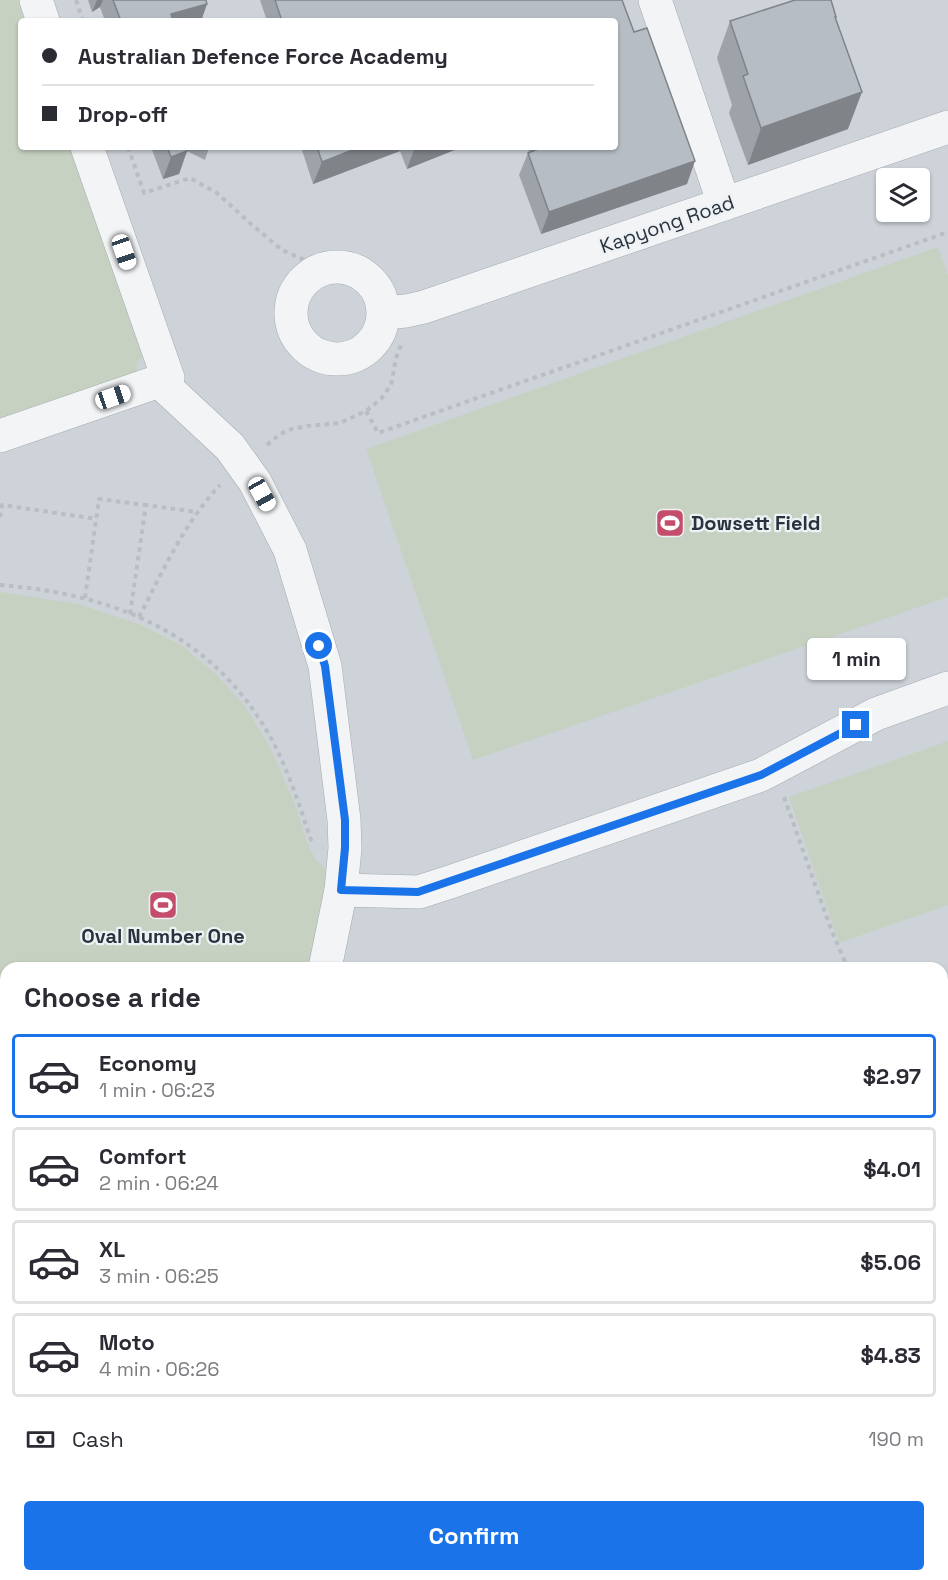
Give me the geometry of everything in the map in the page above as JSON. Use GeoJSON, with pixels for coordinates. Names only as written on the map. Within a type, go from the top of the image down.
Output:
{"type":"FeatureCollection","features":[{"type":"Feature","properties":{"kind":"street"},"geometry":{"type":"LineString","coordinates":[[36,0],[42,18]]}},
{"type":"Feature","properties":{"kind":"street"},"geometry":{"type":"LineString","coordinates":[[655,0],[724,204]]}},
{"type":"Feature","properties":{"kind":"street","name":"Kapyong Road"},"geometry":{"type":"LineString","coordinates":[[384,312],[424,307],[948,127]]}},
{"type":"Feature","properties":{"kind":"street"},"geometry":{"type":"LineString","coordinates":[[0,436],[168,378],[88,150]]}},
{"type":"Feature","properties":{"kind":"street"},"geometry":{"type":"LineString","coordinates":[[159,381],[230,447],[255,482],[290,550],[325,666],[345,820],[341,883],[326,962]]}},
{"type":"Feature","properties":{"kind":"street"},"geometry":{"type":"LineString","coordinates":[[341,883],[418,892],[761,775],[876,714],[948,688]]}},
{"type":"Feature","properties":{"kind":"path"},"geometry":{"type":"LineString","coordinates":[[76,0],[82,18]]}},
{"type":"Feature","properties":{"kind":"path"},"geometry":{"type":"LineString","coordinates":[[129,150],[144,193],[190,178],[218,193],[282,250],[307,261]]}},
{"type":"Feature","properties":{"kind":"path"},"geometry":{"type":"LineString","coordinates":[[366,411],[378,433],[948,232]]}},
{"type":"Feature","properties":{"kind":"path"},"geometry":{"type":"LineString","coordinates":[[140,617],[170,558],[197,512],[212,494]]}},
{"type":"Feature","properties":{"kind":"path"},"geometry":{"type":"LineString","coordinates":[[85,598],[99,499],[197,512]]}},
{"type":"Feature","properties":{"kind":"path"},"geometry":{"type":"LineString","coordinates":[[130,614],[146,505]]}},
{"type":"Feature","properties":{"kind":"path"},"geometry":{"type":"LineString","coordinates":[[0,517],[2,506],[97,519]]}},
{"type":"Feature","properties":{"kind":"path"},"geometry":{"type":"LineString","coordinates":[[0,585],[42,589],[85,598],[116,608],[140,617],[182,641],[205,658],[246,699],[274,745],[300,807],[311,841],[341,883]]}},
{"type":"Feature","properties":{"kind":"path"},"geometry":{"type":"LineString","coordinates":[[774,768],[832,932],[845,962]]}},
{"type":"Feature","properties":{"kind":"shaded area"},"geometry":{"type":"Polygon","coordinates":[[[0,0],[948,0],[948,962],[0,962],[0,0]]]}},
{"type":"Feature","properties":{"kind":"green space"},"geometry":{"type":"Polygon","coordinates":[[[0,0],[27,0],[33,18],[18,18],[18,150],[78,150],[147,351],[137,363],[136,379],[0,427],[0,0]]]}},
{"type":"Feature","properties":{"kind":"green space","name":"Dowsett Field"},"geometry":{"type":"Polygon","coordinates":[[[938,247],[948,276],[948,597],[473,760],[366,449],[938,247]]]}},
{"type":"Feature","properties":{"kind":"green space","name":"Oval Number One"},"geometry":{"type":"Polygon","coordinates":[[[0,592],[78,604],[139,624],[181,645],[217,675],[244,705],[269,745],[293,799],[309,848],[317,861],[330,873],[314,962],[0,962],[0,592]]]}},
{"type":"Feature","properties":{"kind":"green space"},"geometry":{"type":"Polygon","coordinates":[[[948,741],[948,905],[839,943],[789,797],[948,741]]]}},
{"type":"Feature","properties":{"kind":"building"},"geometry":{"type":"Polygon","coordinates":[[[113,0],[206,0],[207,4],[171,14],[172,18],[120,18],[113,0]]]}},
{"type":"Feature","properties":{"kind":"building"},"geometry":{"type":"Polygon","coordinates":[[[275,0],[622,0],[634,32],[647,28],[695,161],[549,212],[528,153],[536,150],[618,150],[618,18],[281,18],[275,0]]]}},
{"type":"Feature","properties":{"kind":"building"},"geometry":{"type":"Polygon","coordinates":[[[795,0],[831,0],[862,92],[761,128],[743,76],[748,74],[730,21],[795,0]]]}},
{"type":"Feature","properties":{"kind":"building"},"geometry":{"type":"Polygon","coordinates":[[[168,150],[188,150],[187,151],[171,157],[168,150]]]}},
{"type":"Feature","properties":{"kind":"building"},"geometry":{"type":"Polygon","coordinates":[[[318,150],[352,150],[322,162],[318,150]]]}},
{"type":"Feature","properties":{"kind":"place","name":"Dowsett Field"},"geometry":{"type":"Point","coordinates":[670,523]}},
{"type":"Feature","properties":{"kind":"place","name":"Oval Number One"},"geometry":{"type":"Point","coordinates":[163,905]}},
{"type":"Feature","properties":{"kind":"route"},"geometry":{"type":"LineString","coordinates":[[319,646],[325,666],[345,820],[341,890],[418,892],[450,882],[761,775],[856,725]]}}]}
